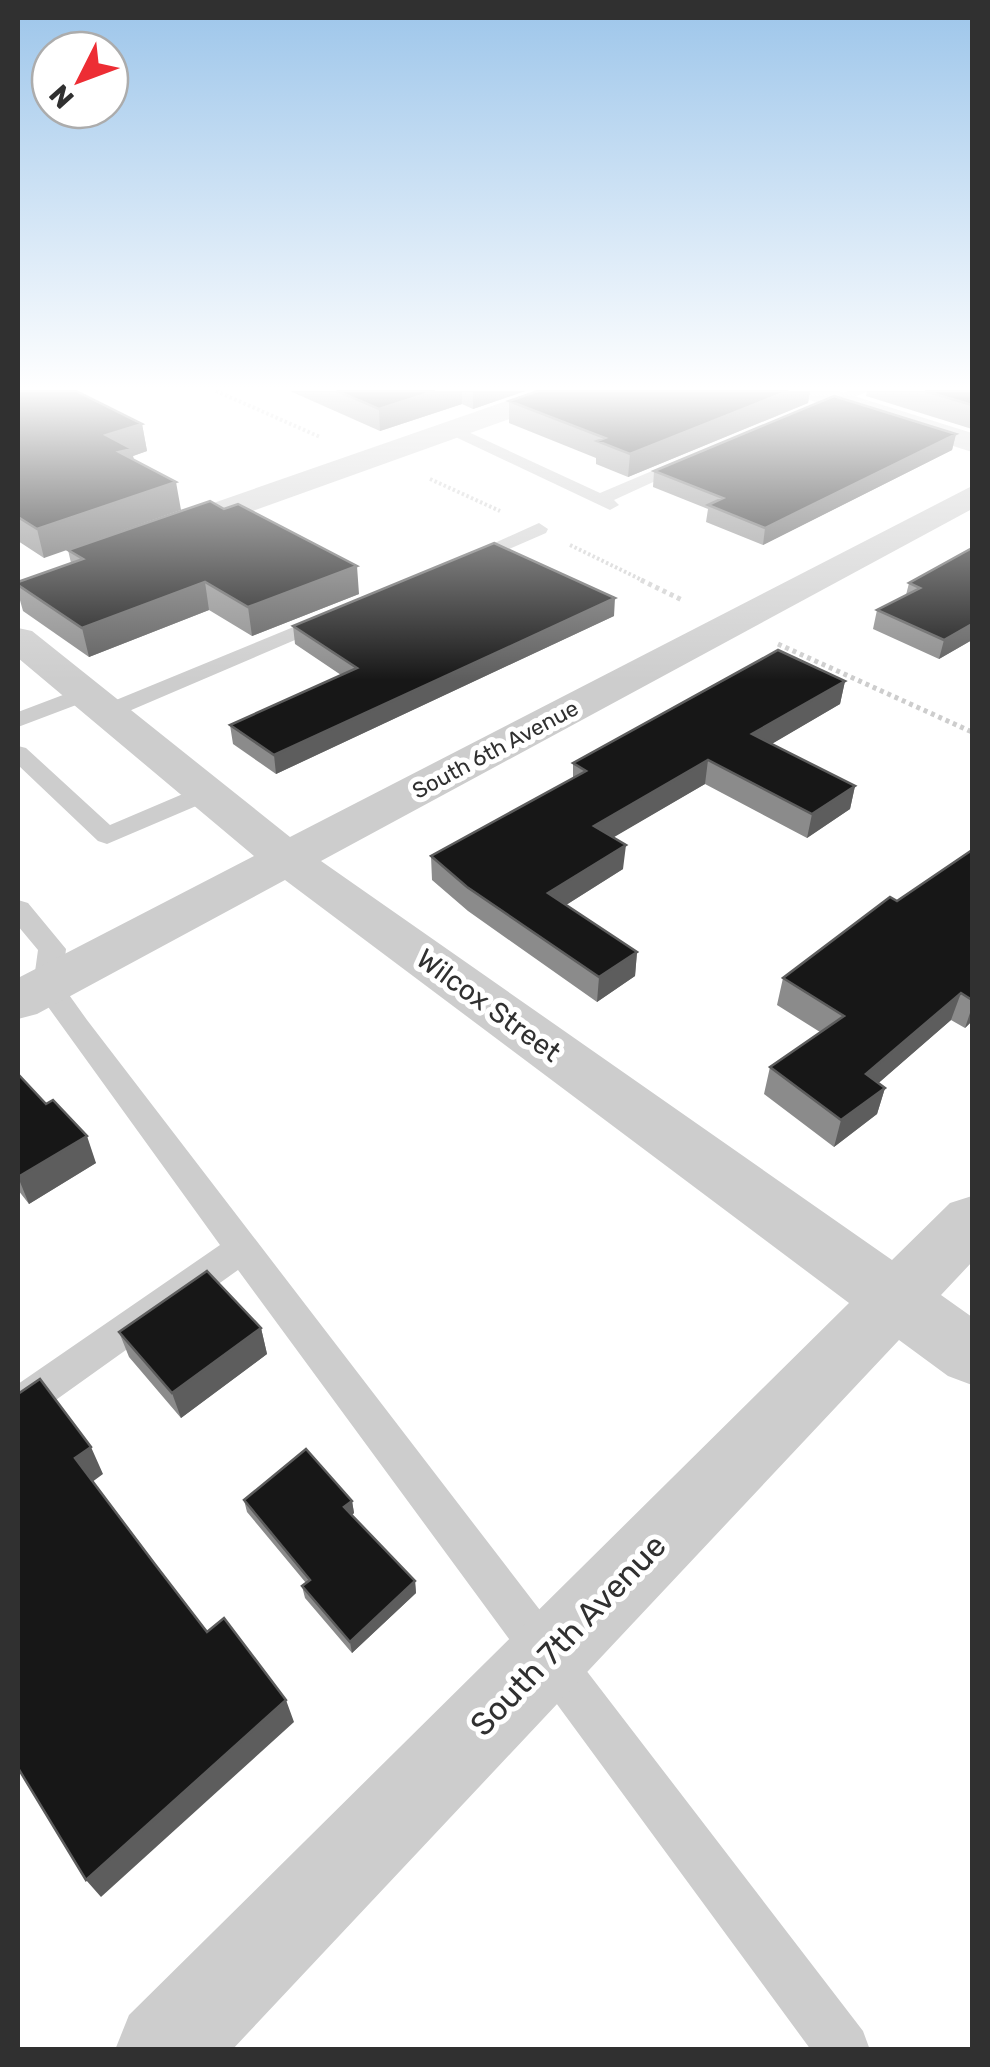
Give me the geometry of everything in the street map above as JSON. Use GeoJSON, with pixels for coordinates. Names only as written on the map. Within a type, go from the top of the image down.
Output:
{"type":"FeatureCollection","features":[{"type":"Feature","properties":{"kind":"street"},"geometry":{"type":"LineString","coordinates":[[129,544],[288,487]]}},
{"type":"Feature","properties":{"kind":"street","name":"South 6th Avenue"},"geometry":{"type":"LineString","coordinates":[[32,994],[972,496]]}},
{"type":"Feature","properties":{"kind":"street","name":"Wilcox Street"},"geometry":{"type":"LineString","coordinates":[[18,639],[288,858],[972,1355]]}},
{"type":"Feature","properties":{"kind":"street","name":"South 7th Avenue"},"geometry":{"type":"LineString","coordinates":[[164,2050],[972,1221]]}},
{"type":"Feature","properties":{"kind":"lane"},"geometry":{"type":"LineString","coordinates":[[574,487],[604,502],[636,487]]}},
{"type":"Feature","properties":{"kind":"lane"},"geometry":{"type":"LineString","coordinates":[[448,568],[539,530]]}},
{"type":"Feature","properties":{"kind":"lane"},"geometry":{"type":"LineString","coordinates":[[18,720],[96,703],[358,606]]}},
{"type":"Feature","properties":{"kind":"lane"},"geometry":{"type":"LineString","coordinates":[[18,752],[107,836],[206,792]]}},
{"type":"Feature","properties":{"kind":"lane"},"geometry":{"type":"LineString","coordinates":[[18,909],[52,948],[32,994],[242,1248],[844,2050]]}},
{"type":"Feature","properties":{"kind":"lane"},"geometry":{"type":"LineString","coordinates":[[18,1405],[242,1248]]}},
{"type":"Feature","properties":{"kind":"path"},"geometry":{"type":"LineString","coordinates":[[772,641],[972,732]]}},
{"type":"Feature","properties":{"kind":"building"},"geometry":{"type":"Polygon","coordinates":[[[18,487],[160,487],[37,529],[18,517],[18,487]]]}},
{"type":"Feature","properties":{"kind":"building"},"geometry":{"type":"Polygon","coordinates":[[[696,487],[847,487],[765,528],[708,505],[723,498],[696,487]]]}},
{"type":"Feature","properties":{"kind":"building"},"geometry":{"type":"Polygon","coordinates":[[[210,501],[224,509],[238,504],[357,566],[248,607],[205,582],[82,628],[18,585],[83,559],[68,550],[210,501]]]}},
{"type":"Feature","properties":{"kind":"building"},"geometry":{"type":"Polygon","coordinates":[[[494,543],[615,598],[274,755],[230,725],[357,668],[293,626],[494,543]]]}},
{"type":"Feature","properties":{"kind":"building"},"geometry":{"type":"Polygon","coordinates":[[[972,548],[972,624],[944,640],[877,610],[920,588],[909,583],[972,548]]]}},
{"type":"Feature","properties":{"kind":"building"},"geometry":{"type":"Polygon","coordinates":[[[778,650],[845,681],[752,734],[855,786],[812,814],[708,760],[594,826],[626,845],[548,893],[637,952],[599,977],[467,887],[431,856],[586,771],[573,763],[778,650]]]}},
{"type":"Feature","properties":{"kind":"building"},"geometry":{"type":"Polygon","coordinates":[[[972,850],[972,1000],[961,993],[866,1074],[885,1088],[841,1120],[770,1067],[844,1016],[783,978],[890,897],[897,901],[972,850]]]}},
{"type":"Feature","properties":{"kind":"building"},"geometry":{"type":"Polygon","coordinates":[[[18,1074],[46,1104],[53,1100],[87,1136],[18,1177],[18,1074]]]}},
{"type":"Feature","properties":{"kind":"building"},"geometry":{"type":"Polygon","coordinates":[[[207,1271],[261,1328],[172,1393],[119,1332],[207,1271]]]}},
{"type":"Feature","properties":{"kind":"building"},"geometry":{"type":"Polygon","coordinates":[[[40,1379],[91,1447],[75,1458],[154,1563],[207,1632],[224,1618],[286,1700],[86,1880],[18,1768],[18,1394],[40,1379]]]}},
{"type":"Feature","properties":{"kind":"building"},"geometry":{"type":"Polygon","coordinates":[[[306,1449],[352,1501],[344,1507],[415,1581],[350,1642],[302,1586],[310,1580],[244,1500],[306,1449]]]}}]}
